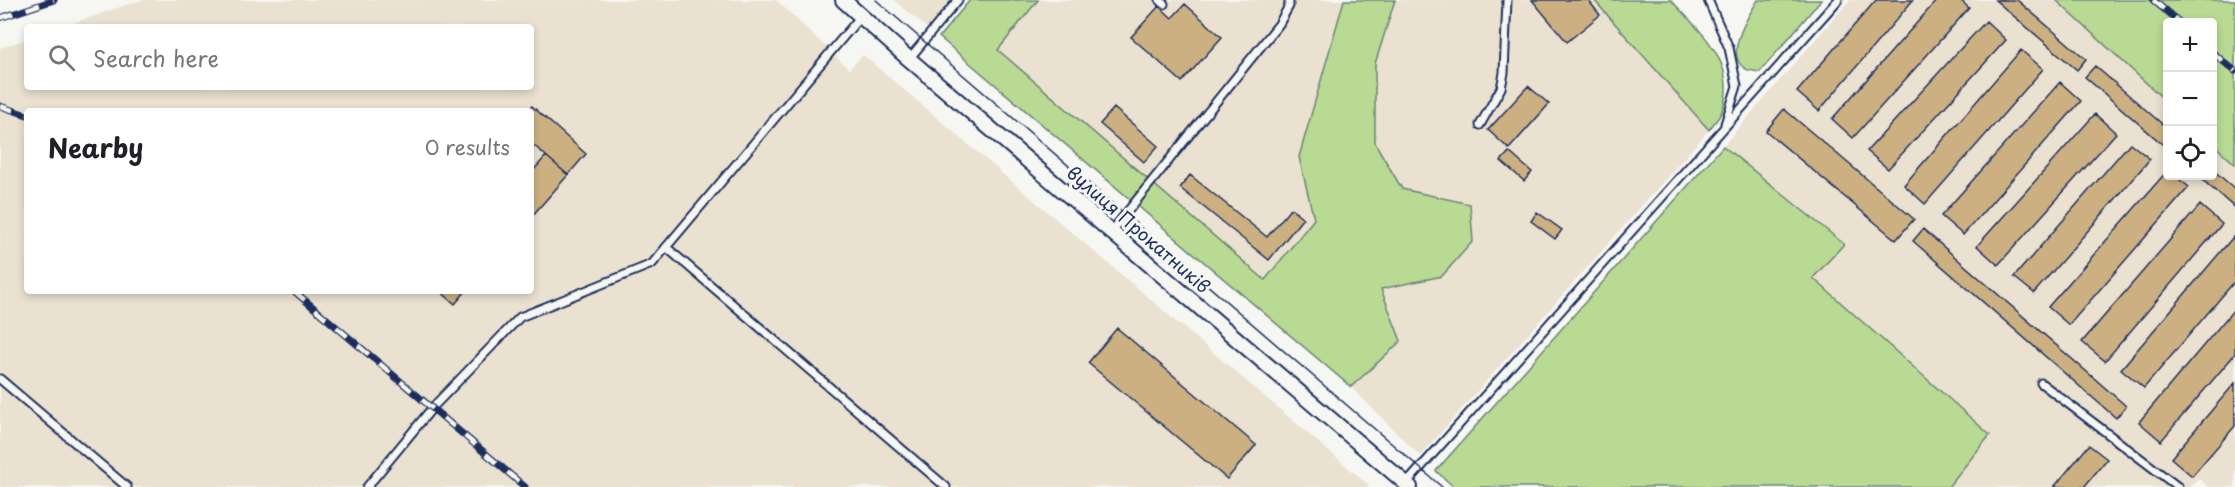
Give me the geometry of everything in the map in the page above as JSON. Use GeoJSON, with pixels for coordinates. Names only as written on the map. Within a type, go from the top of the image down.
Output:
{"type":"FeatureCollection","features":[{"type":"Feature","properties":{"kind":"street","name":"вулиця Прокатників"},"geometry":{"type":"LineString","coordinates":[[843,0],[1408,485]]}},
{"type":"Feature","properties":{"kind":"lane"},"geometry":{"type":"LineString","coordinates":[[909,59],[958,0]]}},
{"type":"Feature","properties":{"kind":"lane"},"geometry":{"type":"LineString","coordinates":[[1111,232],[1279,24],[1289,6],[1289,0]]}},
{"type":"Feature","properties":{"kind":"lane"},"geometry":{"type":"LineString","coordinates":[[1480,125],[1501,88],[1504,73],[1507,0]]}},
{"type":"Feature","properties":{"kind":"lane"},"geometry":{"type":"LineString","coordinates":[[1708,0],[1729,48],[1737,86],[1725,127]]}},
{"type":"Feature","properties":{"kind":"lane"},"geometry":{"type":"LineString","coordinates":[[1408,485],[1838,0]]}},
{"type":"Feature","properties":{"kind":"lane"},"geometry":{"type":"LineString","coordinates":[[367,487],[433,407],[520,317],[652,264],[861,16]]}},
{"type":"Feature","properties":{"kind":"lane"},"geometry":{"type":"LineString","coordinates":[[666,247],[946,487]]}},
{"type":"Feature","properties":{"kind":"lane"},"geometry":{"type":"LineString","coordinates":[[0,379],[128,487]]}},
{"type":"Feature","properties":{"kind":"lane"},"geometry":{"type":"LineString","coordinates":[[2041,383],[2178,487]]}},
{"type":"Feature","properties":{"kind":"shaded area"},"geometry":{"type":"Polygon","coordinates":[[[141,0],[776,0],[849,69],[863,55],[1371,487],[0,487],[0,48],[24,40],[24,90],[534,90],[534,24],[71,24],[141,0]]]}},
{"type":"Feature","properties":{"kind":"shaded area"},"geometry":{"type":"Polygon","coordinates":[[[894,0],[951,0],[928,29],[894,0]]]}},
{"type":"Feature","properties":{"kind":"shaded area"},"geometry":{"type":"Polygon","coordinates":[[[1038,0],[1344,0],[1299,157],[1314,219],[1265,280],[998,50],[1038,0]]]}},
{"type":"Feature","properties":{"kind":"shaded area"},"geometry":{"type":"Polygon","coordinates":[[[1395,0],[1594,0],[1709,130],[1420,456],[1351,387],[1401,341],[1380,289],[1442,276],[1470,204],[1402,189],[1375,143],[1375,64],[1395,0]]]}},
{"type":"Feature","properties":{"kind":"shaded area"},"geometry":{"type":"Polygon","coordinates":[[[1850,0],[2056,0],[2163,98],[2163,180],[2217,180],[2217,148],[2235,164],[2235,487],[2209,487],[2198,478],[2190,487],[1948,487],[1990,435],[1813,278],[1843,245],[1723,146],[1850,0]]]}},
{"type":"Feature","properties":{"kind":"green space"},"geometry":{"type":"Polygon","coordinates":[[[970,0],[1038,0],[998,50],[1265,280],[1314,219],[1299,157],[1344,0],[1395,0],[1375,64],[1375,143],[1402,189],[1470,204],[1473,241],[1442,276],[1381,289],[1401,341],[1351,387],[939,37],[970,0]]]}},
{"type":"Feature","properties":{"kind":"green space"},"geometry":{"type":"Polygon","coordinates":[[[1594,0],[1671,0],[1694,24],[1714,49],[1725,77],[1726,93],[1722,111],[1709,130],[1594,0]]]}},
{"type":"Feature","properties":{"kind":"green space"},"geometry":{"type":"Polygon","coordinates":[[[1758,0],[1821,0],[1760,72],[1746,69],[1739,63],[1736,55],[1740,35],[1758,0]]]}},
{"type":"Feature","properties":{"kind":"green space"},"geometry":{"type":"Polygon","coordinates":[[[2056,0],[2235,0],[2235,164],[2217,148],[2217,18],[2163,18],[2163,98],[2056,0]]]}},
{"type":"Feature","properties":{"kind":"green space"},"geometry":{"type":"Polygon","coordinates":[[[1723,146],[1844,244],[1813,278],[1990,435],[1948,487],[1454,487],[1436,471],[1723,146]]]}},
{"type":"Feature","properties":{"kind":"building"},"geometry":{"type":"Polygon","coordinates":[[[1532,0],[1588,0],[1600,15],[1567,42],[1532,0]]]}},
{"type":"Feature","properties":{"kind":"building"},"geometry":{"type":"Polygon","coordinates":[[[1876,0],[1913,0],[1819,111],[1797,92],[1876,0]]]}},
{"type":"Feature","properties":{"kind":"building"},"geometry":{"type":"Polygon","coordinates":[[[1937,0],[1960,0],[1969,8],[1853,138],[1832,119],[1937,0]]]}},
{"type":"Feature","properties":{"kind":"building"},"geometry":{"type":"Polygon","coordinates":[[[1995,0],[2017,0],[2086,59],[2077,70],[1995,0]]]}},
{"type":"Feature","properties":{"kind":"building"},"geometry":{"type":"Polygon","coordinates":[[[1185,4],[1222,37],[1182,82],[1131,37],[1159,6],[1172,18],[1185,4]]]}},
{"type":"Feature","properties":{"kind":"building"},"geometry":{"type":"Polygon","coordinates":[[[1986,21],[2006,40],[1888,169],[1867,151],[1986,21]]]}},
{"type":"Feature","properties":{"kind":"building"},"geometry":{"type":"Polygon","coordinates":[[[2021,50],[2043,69],[1925,204],[1904,185],[2021,50]]]}},
{"type":"Feature","properties":{"kind":"building"},"geometry":{"type":"Polygon","coordinates":[[[2095,66],[2163,125],[2163,145],[2085,77],[2095,66]]]}},
{"type":"Feature","properties":{"kind":"building"},"geometry":{"type":"Polygon","coordinates":[[[2060,82],[2081,101],[1963,235],[1941,216],[2060,82]]]}},
{"type":"Feature","properties":{"kind":"building"},"geometry":{"type":"Polygon","coordinates":[[[1528,86],[1549,104],[1509,149],[1488,130],[1528,86]]]}},
{"type":"Feature","properties":{"kind":"building"},"geometry":{"type":"Polygon","coordinates":[[[532,106],[586,154],[568,175],[534,146],[534,108],[530,108],[532,106]]]}},
{"type":"Feature","properties":{"kind":"building"},"geometry":{"type":"Polygon","coordinates":[[[1114,108],[1158,146],[1144,162],[1100,124],[1114,108]]]}},
{"type":"Feature","properties":{"kind":"building"},"geometry":{"type":"Polygon","coordinates":[[[1784,109],[1914,219],[1896,240],[1766,131],[1784,109]]]}},
{"type":"Feature","properties":{"kind":"building"},"geometry":{"type":"Polygon","coordinates":[[[2095,114],[2116,133],[1998,265],[1977,246],[2095,114]]]}},
{"type":"Feature","properties":{"kind":"building"},"geometry":{"type":"Polygon","coordinates":[[[2130,143],[2150,159],[2034,293],[2014,277],[2130,143]]]}},
{"type":"Feature","properties":{"kind":"building"},"geometry":{"type":"Polygon","coordinates":[[[1509,152],[1532,172],[1524,181],[1501,161],[1509,152]]]}},
{"type":"Feature","properties":{"kind":"building"},"geometry":{"type":"Polygon","coordinates":[[[546,156],[568,175],[534,214],[534,170],[546,156]]]}},
{"type":"Feature","properties":{"kind":"building"},"geometry":{"type":"Polygon","coordinates":[[[2217,173],[2235,189],[2235,208],[2203,180],[2217,180],[2217,173]]]}},
{"type":"Feature","properties":{"kind":"building"},"geometry":{"type":"Polygon","coordinates":[[[1190,175],[1267,237],[1291,208],[1303,218],[1269,260],[1180,188],[1190,175]]]}},
{"type":"Feature","properties":{"kind":"building"},"geometry":{"type":"Polygon","coordinates":[[[2163,176],[2163,180],[2180,180],[2189,187],[2069,325],[2048,307],[2163,176]]]}},
{"type":"Feature","properties":{"kind":"building"},"geometry":{"type":"Polygon","coordinates":[[[2200,205],[2222,224],[2105,361],[2082,342],[2200,205]]]}},
{"type":"Feature","properties":{"kind":"building"},"geometry":{"type":"Polygon","coordinates":[[[1537,212],[1562,230],[1555,239],[1531,221],[1537,212]]]}},
{"type":"Feature","properties":{"kind":"building"},"geometry":{"type":"Polygon","coordinates":[[[1923,229],[2126,406],[2116,418],[1913,241],[1923,229]]]}},
{"type":"Feature","properties":{"kind":"building"},"geometry":{"type":"Polygon","coordinates":[[[2234,236],[2235,281],[2144,388],[2121,369],[2234,236]]]}},
{"type":"Feature","properties":{"kind":"building"},"geometry":{"type":"Polygon","coordinates":[[[443,294],[463,294],[455,304],[443,294]]]}},
{"type":"Feature","properties":{"kind":"building"},"geometry":{"type":"Polygon","coordinates":[[[2235,308],[2235,354],[2161,441],[2139,422],[2235,308]]]}},
{"type":"Feature","properties":{"kind":"building"},"geometry":{"type":"Polygon","coordinates":[[[1117,328],[1256,445],[1227,479],[1088,363],[1117,328]]]}},
{"type":"Feature","properties":{"kind":"building"},"geometry":{"type":"Polygon","coordinates":[[[2235,383],[2235,426],[2192,476],[2171,458],[2235,383]]]}},
{"type":"Feature","properties":{"kind":"building"},"geometry":{"type":"Polygon","coordinates":[[[2089,445],[2107,459],[2084,487],[2054,487],[2089,445]]]}},
{"type":"Feature","properties":{"kind":"tram line"},"geometry":{"type":"LineString","coordinates":[[876,0],[1442,487]]}},
{"type":"Feature","properties":{"kind":"railway"},"geometry":{"type":"LineString","coordinates":[[0,18],[54,0]]}},
{"type":"Feature","properties":{"kind":"railway"},"geometry":{"type":"LineString","coordinates":[[2153,0],[2174,18]]}},
{"type":"Feature","properties":{"kind":"railway"},"geometry":{"type":"LineString","coordinates":[[2217,56],[2235,71]]}},
{"type":"Feature","properties":{"kind":"railway"},"geometry":{"type":"LineString","coordinates":[[0,106],[24,114]]}},
{"type":"Feature","properties":{"kind":"railway"},"geometry":{"type":"LineString","coordinates":[[298,294],[525,487]]}}]}
